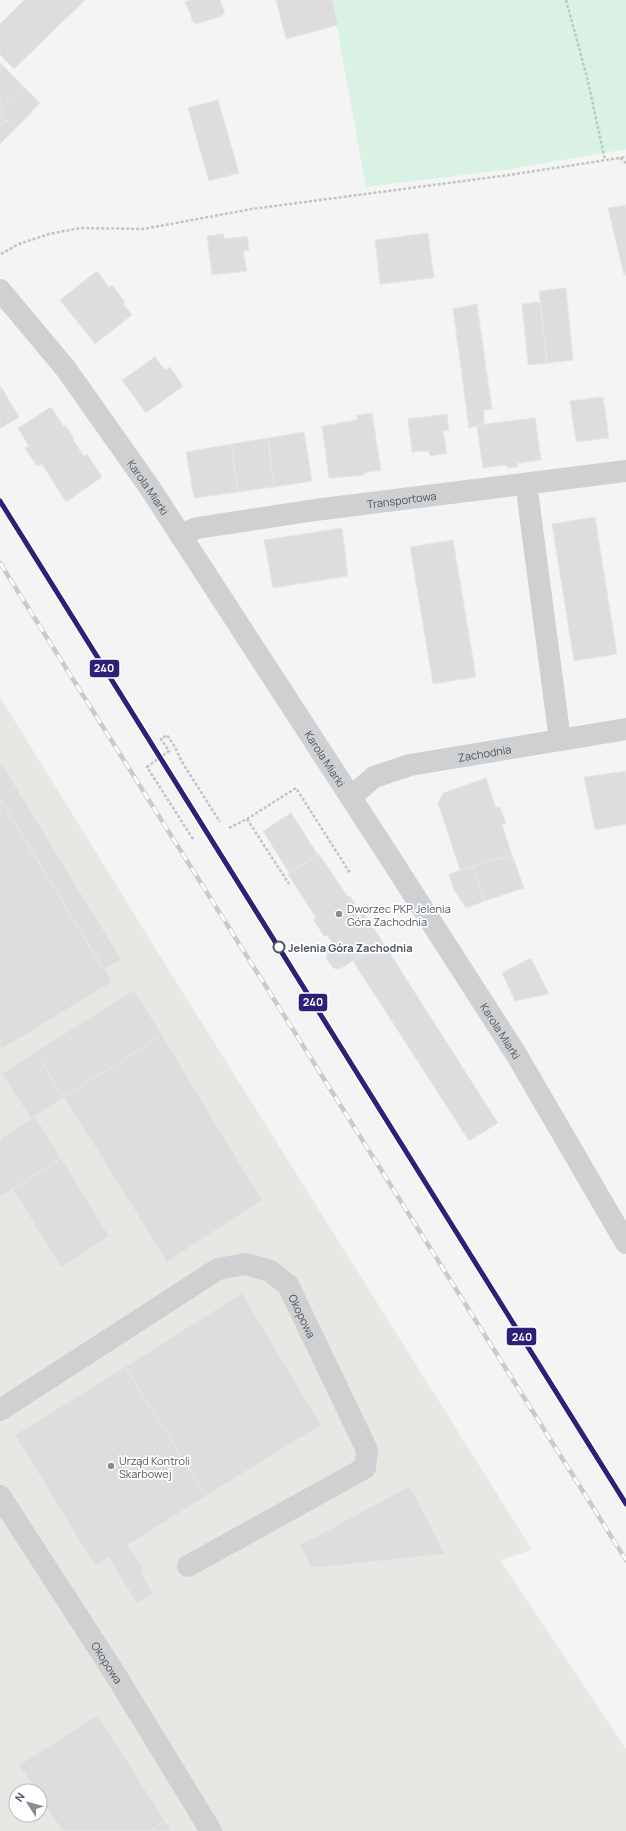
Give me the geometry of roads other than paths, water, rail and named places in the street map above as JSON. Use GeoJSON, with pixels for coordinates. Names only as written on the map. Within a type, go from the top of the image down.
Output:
{"type":"FeatureCollection","features":[{"type":"Feature","properties":{"kind":"street","name":"Karola Miarki"},"geometry":{"type":"LineString","coordinates":[[0,290],[66,369],[150,488],[516,1054],[626,1244]]}},
{"type":"Feature","properties":{"kind":"street","name":"Transportowa"},"geometry":{"type":"LineString","coordinates":[[180,535],[197,528],[315,510],[626,471]]}},
{"type":"Feature","properties":{"kind":"street"},"geometry":{"type":"LineString","coordinates":[[528,498],[560,740]]}},
{"type":"Feature","properties":{"kind":"street","name":"Zachodnia"},"geometry":{"type":"LineString","coordinates":[[351,797],[374,777],[410,765],[626,729]]}},
{"type":"Feature","properties":{"kind":"street","name":"Okopowa"},"geometry":{"type":"LineString","coordinates":[[0,1410],[218,1269],[246,1264],[270,1271],[288,1284],[367,1450],[365,1468],[188,1566]]}},
{"type":"Feature","properties":{"kind":"street","name":"Okopowa"},"geometry":{"type":"LineString","coordinates":[[0,1496],[117,1677],[211,1831]]}},
{"type":"Feature","properties":{"kind":"railway"},"geometry":{"type":"LineString","coordinates":[[0,563],[626,1560]]}},
{"type":"Feature","properties":{"kind":"place","name":"Dworzec PKP Jelenia Góra Zachodnia"},"geometry":{"type":"Point","coordinates":[339,914]}},
{"type":"Feature","properties":{"kind":"place","name":"Jelenia Góra Zachodnia"},"geometry":{"type":"Point","coordinates":[279,947]}},
{"type":"Feature","properties":{"kind":"place","name":"Urząd Kontroli Skarbowej"},"geometry":{"type":"Point","coordinates":[111,1466]}}]}
